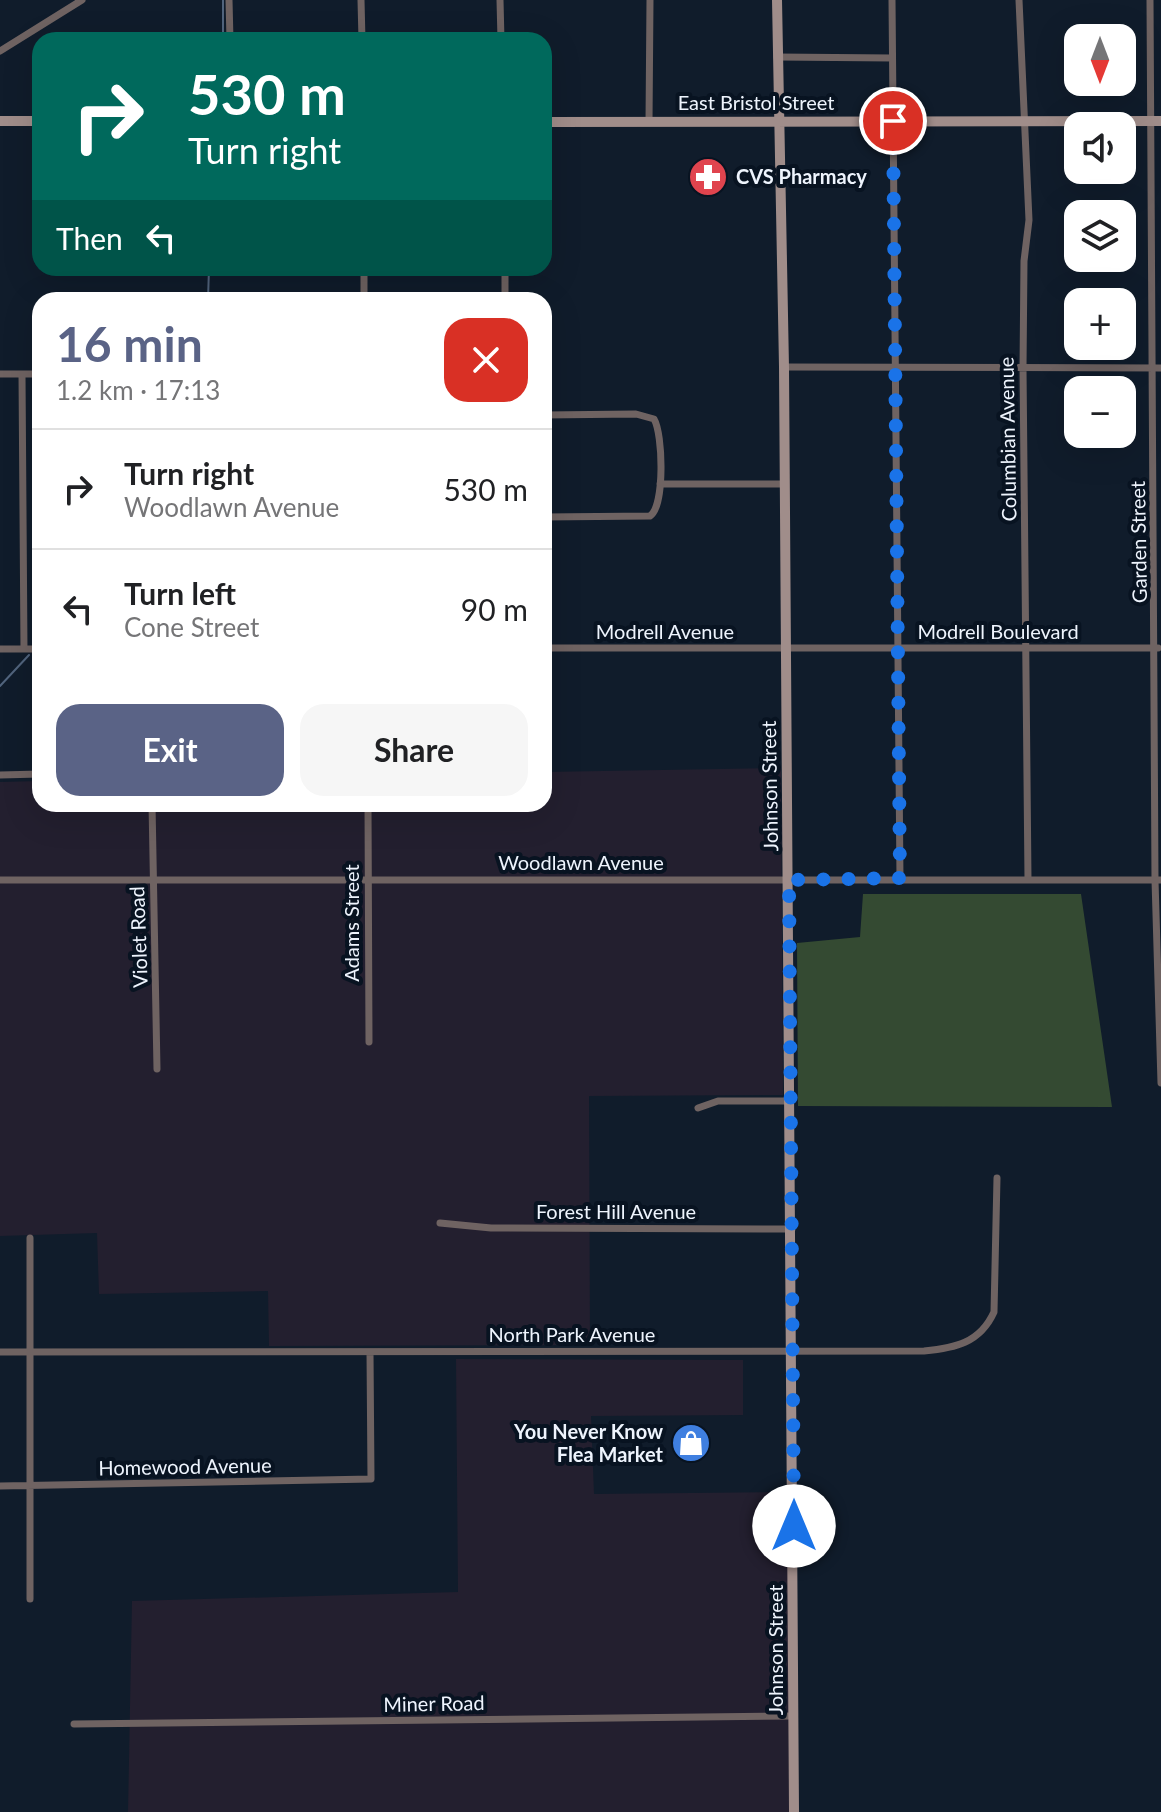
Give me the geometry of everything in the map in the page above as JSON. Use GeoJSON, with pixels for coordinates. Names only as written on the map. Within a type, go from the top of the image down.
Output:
{"type":"FeatureCollection","features":[{"type":"Feature","properties":{"kind":"street"},"geometry":{"type":"LineString","coordinates":[[0,51],[82,0]]}},
{"type":"Feature","properties":{"kind":"street"},"geometry":{"type":"LineString","coordinates":[[229,0],[230,32]]}},
{"type":"Feature","properties":{"kind":"street"},"geometry":{"type":"LineString","coordinates":[[361,0],[362,32]]}},
{"type":"Feature","properties":{"kind":"street"},"geometry":{"type":"LineString","coordinates":[[500,0],[501,32]]}},
{"type":"Feature","properties":{"kind":"street"},"geometry":{"type":"LineString","coordinates":[[649,122],[650,0]]}},
{"type":"Feature","properties":{"kind":"street","name":"Johnson Street"},"geometry":{"type":"LineString","coordinates":[[777,0],[789,880],[794,1812]]}},
{"type":"Feature","properties":{"kind":"street"},"geometry":{"type":"LineString","coordinates":[[892,0],[900,878]]}},
{"type":"Feature","properties":{"kind":"street","name":"Columbian Avenue"},"geometry":{"type":"LineString","coordinates":[[1019,0],[1022,121],[1027,131],[1029,220],[1024,261],[1023,368],[1028,879]]}},
{"type":"Feature","properties":{"kind":"street","name":"Garden Street"},"geometry":{"type":"LineString","coordinates":[[1150,0],[1156,121],[1161,1083]]}},
{"type":"Feature","properties":{"kind":"street"},"geometry":{"type":"LineString","coordinates":[[777,57],[892,58]]}},
{"type":"Feature","properties":{"kind":"street"},"geometry":{"type":"LineString","coordinates":[[0,121],[32,121]]}},
{"type":"Feature","properties":{"kind":"street","name":"East Bristol Street"},"geometry":{"type":"LineString","coordinates":[[552,122],[1156,121]]}},
{"type":"Feature","properties":{"kind":"street"},"geometry":{"type":"LineString","coordinates":[[784,367],[1157,368]]}},
{"type":"Feature","properties":{"kind":"street"},"geometry":{"type":"LineString","coordinates":[[0,374],[32,374]]}},
{"type":"Feature","properties":{"kind":"street"},"geometry":{"type":"LineString","coordinates":[[22,374],[24,649]]}},
{"type":"Feature","properties":{"kind":"street"},"geometry":{"type":"LineString","coordinates":[[552,415],[636,414],[654,419],[660,436],[660,503],[650,516],[552,517]]}},
{"type":"Feature","properties":{"kind":"street"},"geometry":{"type":"LineString","coordinates":[[660,484],[785,484]]}},
{"type":"Feature","properties":{"kind":"street","name":"Modrell Avenue"},"geometry":{"type":"LineString","coordinates":[[552,648],[786,648]]}},
{"type":"Feature","properties":{"kind":"street","name":"Modrell Boulevard"},"geometry":{"type":"LineString","coordinates":[[786,648],[1159,648]]}},
{"type":"Feature","properties":{"kind":"street"},"geometry":{"type":"LineString","coordinates":[[0,649],[32,649]]}},
{"type":"Feature","properties":{"kind":"street"},"geometry":{"type":"LineString","coordinates":[[0,775],[32,774]]}},
{"type":"Feature","properties":{"kind":"street","name":"Violet Road"},"geometry":{"type":"LineString","coordinates":[[152,812],[157,1069]]}},
{"type":"Feature","properties":{"kind":"street","name":"Adams Street"},"geometry":{"type":"LineString","coordinates":[[368,812],[369,1042]]}},
{"type":"Feature","properties":{"kind":"street","name":"Woodlawn Avenue"},"geometry":{"type":"LineString","coordinates":[[0,880],[1158,880]]}},
{"type":"Feature","properties":{"kind":"street"},"geometry":{"type":"LineString","coordinates":[[698,1108],[718,1101],[791,1101]]}},
{"type":"Feature","properties":{"kind":"street","name":"North Park Avenue"},"geometry":{"type":"LineString","coordinates":[[0,1352],[924,1351],[956,1348],[975,1338],[989,1324],[995,1301],[997,1178]]}},
{"type":"Feature","properties":{"kind":"street","name":"Forest Hill Avenue"},"geometry":{"type":"LineString","coordinates":[[440,1223],[491,1228],[792,1229]]}},
{"type":"Feature","properties":{"kind":"street"},"geometry":{"type":"LineString","coordinates":[[30,1238],[30,1599]]}},
{"type":"Feature","properties":{"kind":"street","name":"Homewood Avenue"},"geometry":{"type":"LineString","coordinates":[[0,1486],[371,1479],[370,1352]]}},
{"type":"Feature","properties":{"kind":"street","name":"Miner Road"},"geometry":{"type":"LineString","coordinates":[[74,1724],[794,1716]]}},
{"type":"Feature","properties":{"kind":"shaded area"},"geometry":{"type":"Polygon","coordinates":[[[781,768],[783,1095],[589,1096],[590,1345],[269,1346],[268,1291],[99,1294],[97,1233],[0,1236],[0,782],[32,781],[32,812],[552,812],[552,772],[781,768]]]}},
{"type":"Feature","properties":{"kind":"shaded area"},"geometry":{"type":"Polygon","coordinates":[[[456,1359],[743,1360],[743,1415],[591,1416],[594,1494],[788,1492],[789,1812],[128,1812],[132,1601],[458,1592],[456,1359]]]}},
{"type":"Feature","properties":{"kind":"green space"},"geometry":{"type":"Polygon","coordinates":[[[863,894],[1081,894],[1112,1107],[798,1106],[797,943],[860,937],[863,894]]]}},
{"type":"Feature","properties":{"kind":"waterway"},"geometry":{"type":"LineString","coordinates":[[223,0],[223,32]]}},
{"type":"Feature","properties":{"kind":"waterway"},"geometry":{"type":"LineString","coordinates":[[208,292],[209,276]]}},
{"type":"Feature","properties":{"kind":"waterway"},"geometry":{"type":"LineString","coordinates":[[0,686],[29,655]]}},
{"type":"Feature","properties":{"kind":"place","name":"CVS Pharmacy"},"geometry":{"type":"Point","coordinates":[708,177]}},
{"type":"Feature","properties":{"kind":"place","name":"You Never Know Flea Market"},"geometry":{"type":"Point","coordinates":[691,1443]}},
{"type":"Feature","properties":{"kind":"route"},"geometry":{"type":"LineString","coordinates":[[794,1526],[789,880],[900,878],[893,121]]}}]}
